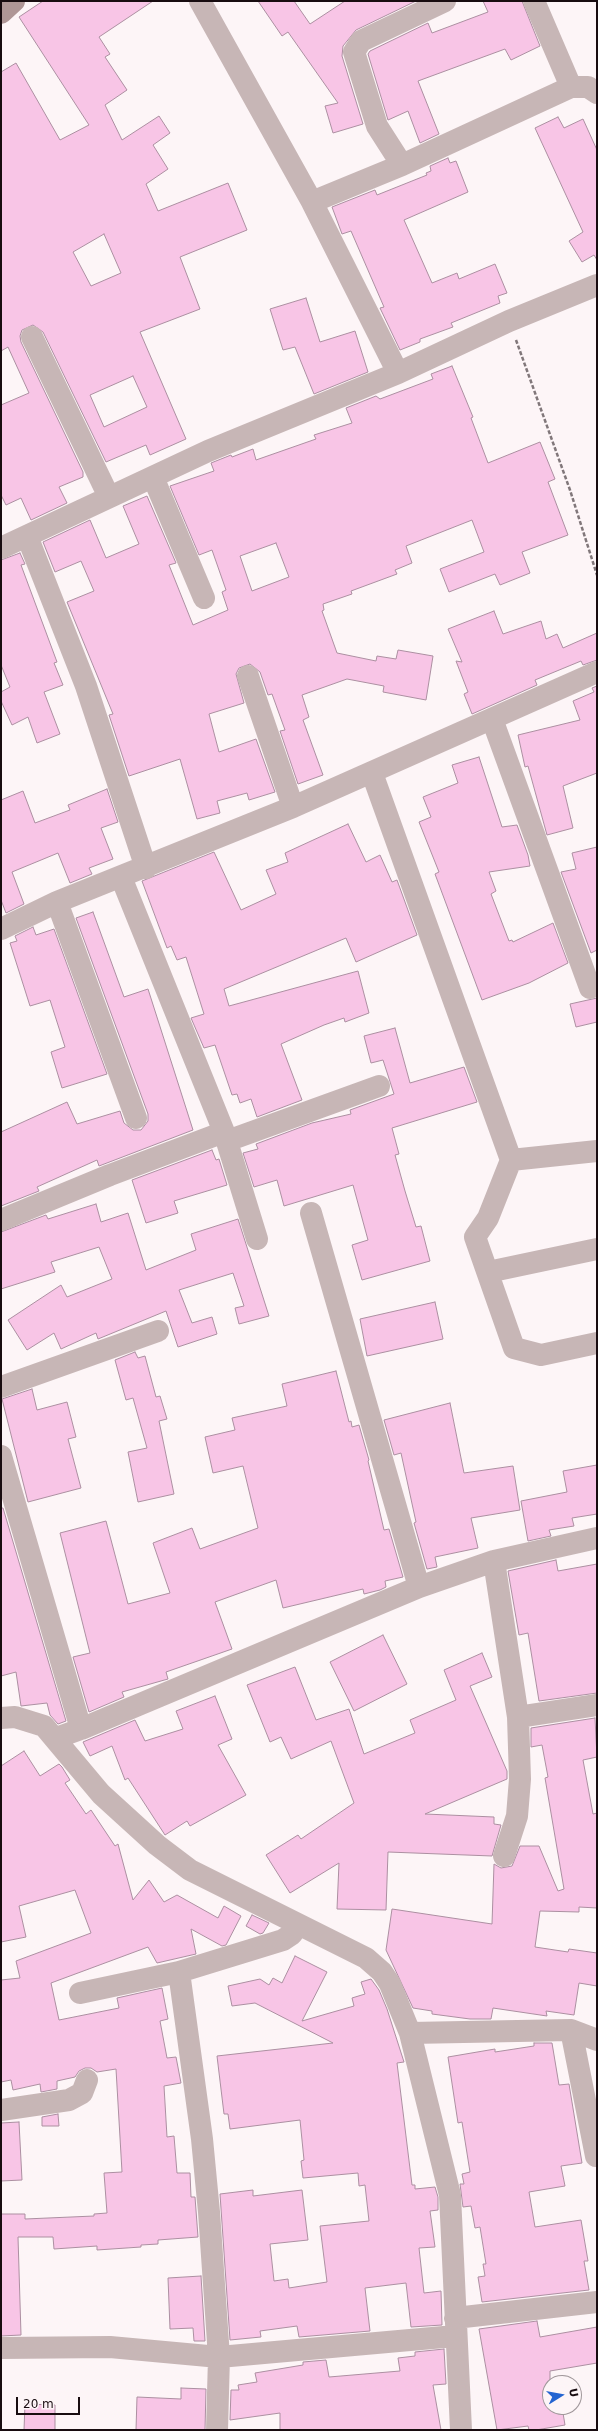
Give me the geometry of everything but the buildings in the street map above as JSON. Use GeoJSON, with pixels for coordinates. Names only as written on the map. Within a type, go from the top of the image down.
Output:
{"type":"FeatureCollection","features":[{"type":"Feature","properties":{"kind":"street"},"geometry":{"type":"LineString","coordinates":[[1,13],[14,1]]}},
{"type":"Feature","properties":{"kind":"street"},"geometry":{"type":"LineString","coordinates":[[200,1],[312,202],[398,373]]}},
{"type":"Feature","properties":{"kind":"street"},"geometry":{"type":"LineString","coordinates":[[402,165],[377,126],[354,52],[361,41],[445,1]]}},
{"type":"Feature","properties":{"kind":"street"},"geometry":{"type":"LineString","coordinates":[[534,1],[571,87]]}},
{"type":"Feature","properties":{"kind":"street"},"geometry":{"type":"LineString","coordinates":[[312,202],[402,165],[571,87],[588,88],[597,93]]}},
{"type":"Feature","properties":{"kind":"street"},"geometry":{"type":"LineString","coordinates":[[1,548],[208,451],[398,373],[509,321],[597,285]]}},
{"type":"Feature","properties":{"kind":"street"},"geometry":{"type":"LineString","coordinates":[[32,337],[109,497]]}},
{"type":"Feature","properties":{"kind":"street"},"geometry":{"type":"LineString","coordinates":[[153,477],[204,598]]}},
{"type":"Feature","properties":{"kind":"street"},"geometry":{"type":"LineString","coordinates":[[27,536],[86,686],[146,868]]}},
{"type":"Feature","properties":{"kind":"street"},"geometry":{"type":"LineString","coordinates":[[1,928],[57,902],[146,868],[293,808],[597,672]]}},
{"type":"Feature","properties":{"kind":"street"},"geometry":{"type":"LineString","coordinates":[[248,676],[293,808]]}},
{"type":"Feature","properties":{"kind":"street"},"geometry":{"type":"LineString","coordinates":[[492,719],[590,988]]}},
{"type":"Feature","properties":{"kind":"street"},"geometry":{"type":"LineString","coordinates":[[372,773],[511,1160],[488,1218],[475,1237],[514,1348],[542,1355],[597,1343]]}},
{"type":"Feature","properties":{"kind":"street"},"geometry":{"type":"LineString","coordinates":[[121,877],[225,1137],[256,1239]]}},
{"type":"Feature","properties":{"kind":"street"},"geometry":{"type":"LineString","coordinates":[[57,902],[136,1118]]}},
{"type":"Feature","properties":{"kind":"street"},"geometry":{"type":"LineString","coordinates":[[1,1220],[110,1175],[379,1086]]}},
{"type":"Feature","properties":{"kind":"street"},"geometry":{"type":"LineString","coordinates":[[511,1160],[597,1151]]}},
{"type":"Feature","properties":{"kind":"street"},"geometry":{"type":"LineString","coordinates":[[311,1213],[419,1587]]}},
{"type":"Feature","properties":{"kind":"street"},"geometry":{"type":"LineString","coordinates":[[488,1272],[597,1249]]}},
{"type":"Feature","properties":{"kind":"street"},"geometry":{"type":"LineString","coordinates":[[1,1387],[158,1331]]}},
{"type":"Feature","properties":{"kind":"street"},"geometry":{"type":"LineString","coordinates":[[1,1456],[81,1729]]}},
{"type":"Feature","properties":{"kind":"street"},"geometry":{"type":"LineString","coordinates":[[56,1738],[81,1729],[419,1587],[494,1561],[597,1538]]}},
{"type":"Feature","properties":{"kind":"street"},"geometry":{"type":"LineString","coordinates":[[494,1561],[518,1717],[520,1779],[517,1816],[504,1856]]}},
{"type":"Feature","properties":{"kind":"street"},"geometry":{"type":"LineString","coordinates":[[518,1717],[597,1705]]}},
{"type":"Feature","properties":{"kind":"street"},"geometry":{"type":"LineString","coordinates":[[1,1718],[15,1716],[44,1726],[56,1738],[102,1794],[157,1845],[190,1870],[297,1925],[366,1958],[382,1972],[390,1984],[410,2033],[450,2195],[461,2430]]}},
{"type":"Feature","properties":{"kind":"street"},"geometry":{"type":"LineString","coordinates":[[80,1993],[179,1972],[283,1940],[292,1934],[297,1925]]}},
{"type":"Feature","properties":{"kind":"street"},"geometry":{"type":"LineString","coordinates":[[179,1972],[202,2139],[219,2358],[217,2430]]}},
{"type":"Feature","properties":{"kind":"street"},"geometry":{"type":"LineString","coordinates":[[410,2033],[571,2030],[597,2040]]}},
{"type":"Feature","properties":{"kind":"street"},"geometry":{"type":"LineString","coordinates":[[571,2030],[596,2156]]}},
{"type":"Feature","properties":{"kind":"street"},"geometry":{"type":"LineString","coordinates":[[1,2110],[76,2097],[82,2093],[87,2080]]}},
{"type":"Feature","properties":{"kind":"street"},"geometry":{"type":"LineString","coordinates":[[1,2348],[110,2347],[219,2358],[455,2327],[597,2302]]}},
{"type":"Feature","properties":{"kind":"path"},"geometry":{"type":"LineString","coordinates":[[509,321],[570,490],[597,575]]}}]}
